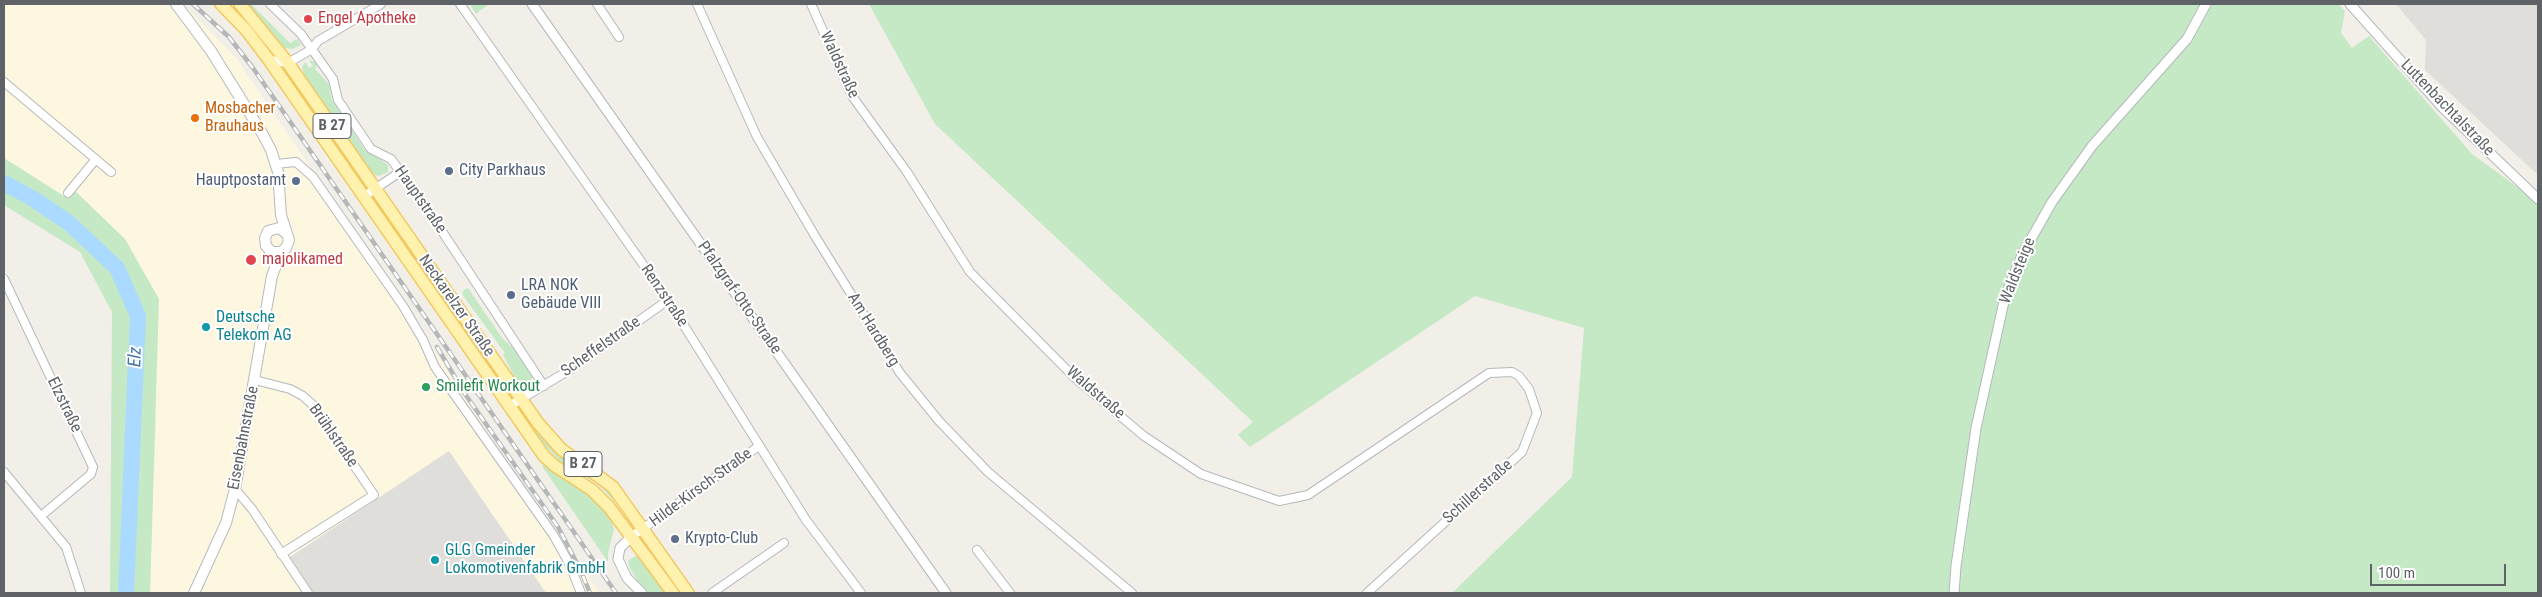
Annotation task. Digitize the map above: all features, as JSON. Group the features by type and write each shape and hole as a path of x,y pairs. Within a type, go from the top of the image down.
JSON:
{"main road":[{"path":"176,4 212,51 267,142 276,164 280,205 288,244 280,252 269,250 264,238 272,229 280,205"},
{"name":"B 27","path":"220,4 247,31 269,60 508,407 544,456 555,466 592,490 632,537 673,593"},
{"name":"Neckarelzer Straße","path":"240,4 288,63 441,286 552,440 613,488 649,525 688,593"},
{"path":"272,229 279,228 286,233"},
{"name":"Eisenbahnstraße","path":"269,250 272,276"},
{"name":"Eisenbahnstraße","path":"194,593 226,523 235,489 272,276 280,252"}],"street":[{"name":"Hauptstraße","path":"270,4 301,34 333,79 338,100 371,149 391,159 488,299 544,386"},
{"path":"269,60 288,63 312,49 318,41 381,4"},
{"name":"Renzstraße","path":"460,4 668,300 806,520 861,593"},
{"name":"Pfalzgraf-Otto-Straße","path":"532,4 946,593"},
{"path":"597,4 618,37"},
{"name":"Am Hardberg","path":"697,4 757,137 830,261 900,373 939,421 988,472 1132,593"},
{"name":"Waldstraße","path":"811,4 852,96 907,172 970,272 1075,378 1144,436 1201,474 1279,501 1308,495 1474,382 1489,373 1512,372"},
{"name":"Waldsteige","path":"1954,593 1956,566 1976,428 2005,297 2022,255 2052,202 2092,146 2187,39 2206,4"},
{"name":"Luttenbachtalstraße","path":"2350,4 2443,108 2538,199"},
{"path":"4,82 111,172"},
{"path":"68,192 96,159"},
{"path":"276,164 296,162 313,177 403,306 423,340 435,367 554,536 570,565 581,593"},
{"path":"363,198 400,172"},
{"name":"Elzstraße","path":"4,278 93,467 91,474 41,516"},
{"name":"Scheffelstraße","path":"508,407 544,386 668,300"},
{"name":"Schillerstraße","path":"1367,593 1522,452 1537,413 1529,389 1519,376 1512,372"},
{"name":"Brühlstraße","path":"255,380 290,389 309,401 374,495 281,554"},
{"name":"Hilde-Kirsch-Straße","path":"632,537 759,446"},
{"path":"4,472 66,547 81,593"},
{"path":"235,489 252,509 308,593"},
{"path":"632,537 620,548 618,559 627,578 642,593"},
{"path":"712,593 784,543"},
{"path":"977,550 1010,593"}],"shaded area":[{"path":"4,4 183,4 236,58 405,306 547,522 600,593 546,593 449,451 290,557 314,593 150,593 156,416 70,186 64,196 4,158"},
{"path":"2396,4 2538,4 2538,175 2425,70 2426,40"},
{"path":"449,451 546,593 314,593 290,557"}],"green space":[{"path":"248,4 251,4 290,43 297,39 301,45 292,49 284,48"},
{"path":"470,4 489,4 476,14"},
{"path":"869,4 2338,4 2345,11 2341,33 2352,48 2369,36 2472,154 2538,202 2538,593 1452,593 1572,477 1584,328 1475,296 1250,447 1238,435 1253,422 935,124"},
{"path":"309,60 318,63 315,69 329,84 332,100 364,149 388,165 388,172 378,176 372,174 306,81 302,67 305,62 309,68 313,66"},
{"path":"284,65 312,107 281,66"},
{"path":"4,158 64,196 70,186 125,239 159,299 150,593 110,593 112,312 80,252 4,205"},
{"path":"378,204 475,340 458,324 380,212"},
{"path":"468,288 502,338 514,349 533,373 531,381 523,384 517,382 503,355 505,353 462,294"},
{"path":"525,414 602,482 620,503 618,505 599,485 562,463 538,438"},
{"path":"546,463 591,496 610,517 614,529 608,553 608,562 542,466"},
{"path":"635,556 643,559 666,593 650,593 637,580 628,561"}],"waterway":[{"name":"Elz","path":"4,183 32,198 69,223 117,268 138,316 126,593"}],"railway":[{"path":"193,4 229,37 253,68 616,593"},
{"path":"437,347 465,394 558,527 590,593"}],"place":[{"name":"Engel Apotheke","path":"308,19"},
{"name":"Mosbacher Brauhaus","path":"195,118"},
{"name":"City Parkhaus","path":"449,171"},
{"name":"Hauptpostamt","path":"296,181"},
{"name":"majolikamed","path":"251,260"},
{"name":"LRA NOK Gebäude VIII","path":"511,295"},
{"name":"Deutsche Telekom AG","path":"206,327"},
{"name":"Smilefit Workout","path":"426,387"},
{"name":"Krypto-Club","path":"675,539"},
{"name":"GLG Gmeinder Lokomotivenfabrik GmbH","path":"435,560"}]}
